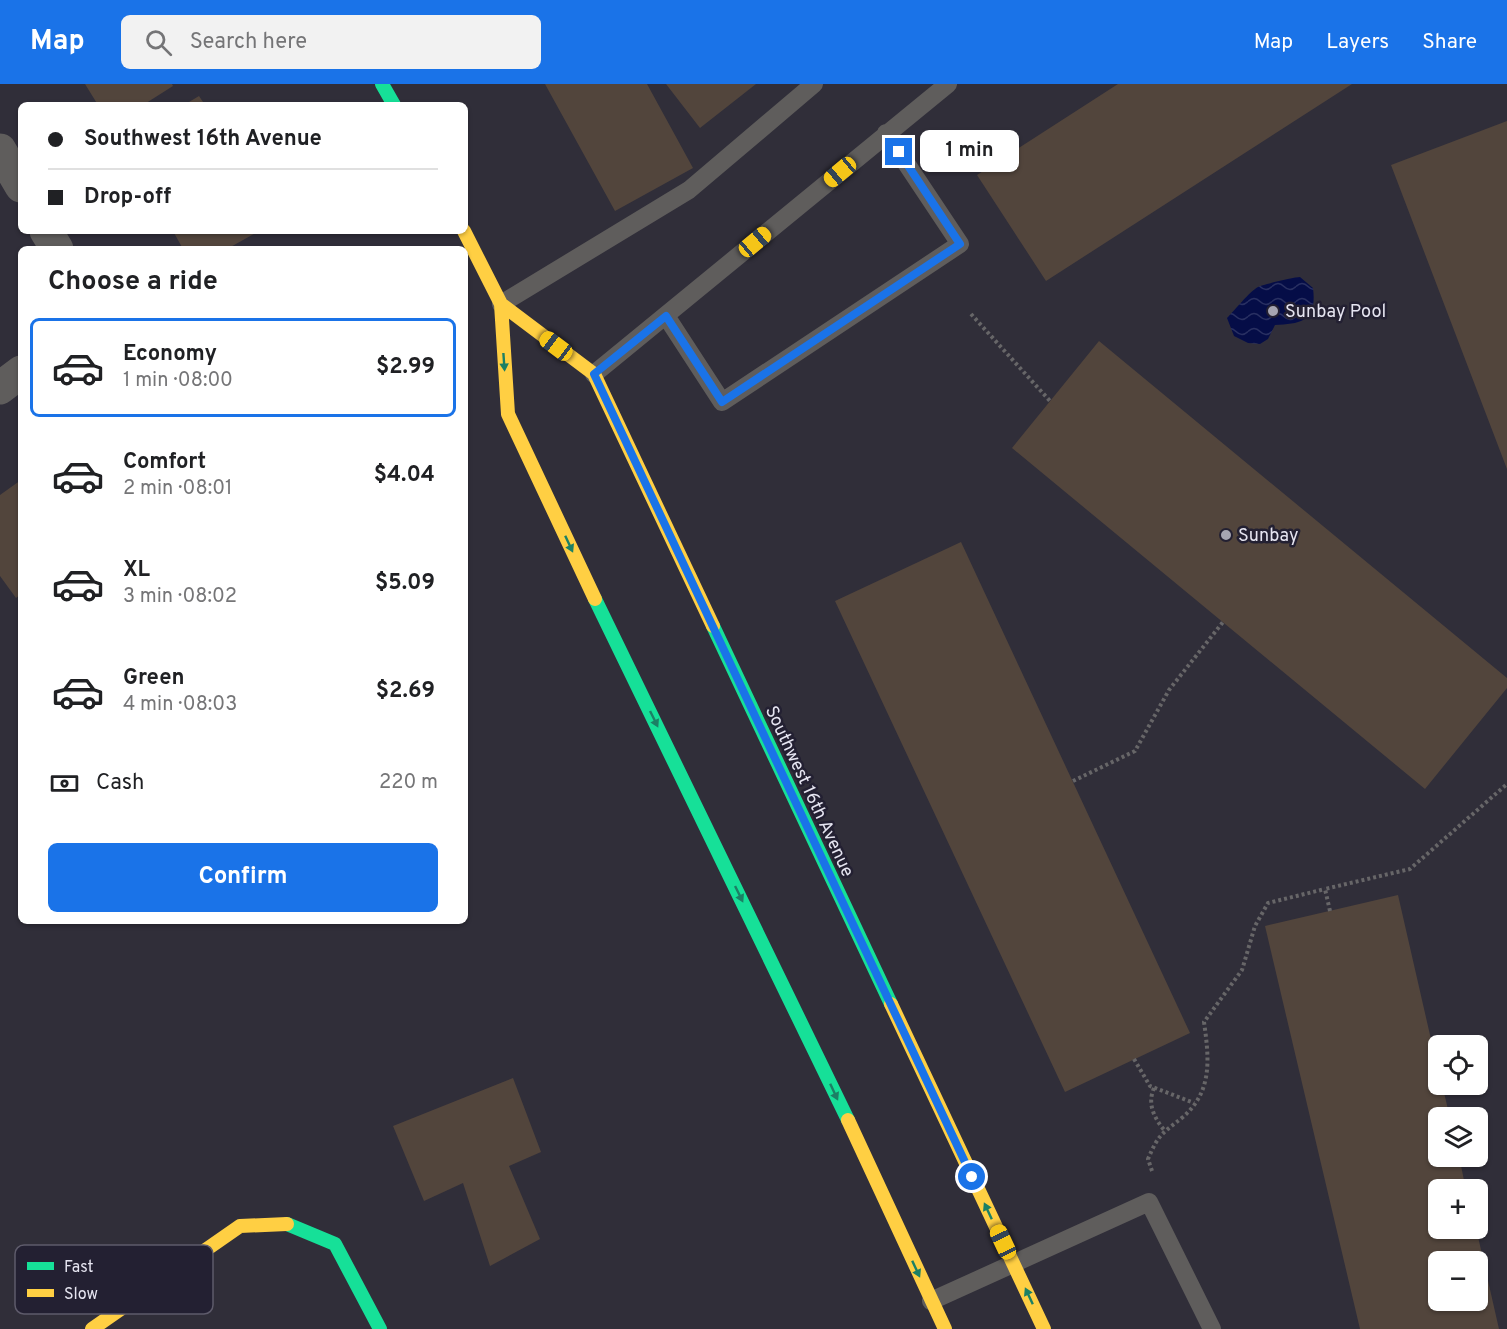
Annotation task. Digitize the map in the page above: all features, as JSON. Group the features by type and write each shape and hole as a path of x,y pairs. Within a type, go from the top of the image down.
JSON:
{"main road":[{"path":"382,84 392,102"},
{"name":"Southwest 16th Avenue","path":"466,234 501,304 508,414 584,576 810,1039 945,1329"},
{"name":"Southwest 16th Avenue","path":"501,304 594,374 1044,1329"},
{"path":"213,1245 240,1226 288,1224 335,1245 380,1329"},
{"path":"92,1329 114,1314"}],"street":[{"path":"0,150 18,181"},
{"path":"0,388 18,374"}],"lane":[{"path":"501,304 689,190 814,84"},
{"path":"594,374 948,84"},
{"path":"666,316 722,402 960,244 886,134"},
{"path":"931,1301 1149,1202 1212,1329"}],"path":[{"path":"971,314 1050,401"},
{"path":"1073,781 1135,751 1169,690 1223,622"},
{"path":"1153,1174 1148,1159 1158,1137 1186,1114 1205,1089 1209,1059 1204,1022 1242,970 1255,926 1268,903 1410,868 1507,784"},
{"path":"1324,889 1330,911"},
{"path":"1134,1059 1150,1086 1194,1103"},
{"path":"1154,1088 1151,1095 1152,1113 1165,1131"}],"water":[{"name":"Sunbay Pool","path":"1300,277 1313,288 1313,307 1306,318 1293,323 1275,325 1268,339 1260,344 1248,343 1234,336 1227,318 1254,289"}],"building":[{"path":"85,84 172,84 173,86 148,102 96,102"},
{"path":"545,84 647,84 693,168 615,211"},
{"path":"666,84 756,84 700,128"},
{"path":"1118,84 1352,84 1046,281 977,175"},
{"path":"199,96 203,102 189,102"},
{"path":"1507,121 1507,469 1391,165"},
{"path":"175,234 254,234 232,246 181,246"},
{"name":"Sunbay","path":"1099,341 1507,678 1507,688 1425,789 1012,448"},
{"path":"18,482 18,596 16,598 0,576 0,495"},
{"path":"961,542 1190,1033 1065,1092 835,601"},
{"path":"1398,895 1430,1035 1428,1035 1428,1095 1445,1095 1447,1107 1428,1107 1428,1167 1461,1167 1464,1179 1428,1179 1428,1239 1479,1239 1481,1251 1428,1251 1428,1311 1488,1311 1488,1281 1499,1329 1360,1329 1265,926"},
{"path":"513,1078 541,1152 509,1166 540,1239 490,1266 463,1183 424,1201 393,1126"}],"traffic: fast":[{"path":"382,84 392,102"},
{"path":"595,599 848,1120"},
{"path":"713,626 891,1004"},
{"path":"287,1224 335,1244 380,1329"}],"traffic: slow":[{"path":"466,234 501,304 508,414 595,599"},
{"path":"501,304 594,374 713,626"},
{"path":"891,1004 1044,1329"},
{"path":"848,1120 945,1329"},
{"path":"213,1245 240,1226 287,1224"},
{"path":"92,1329 114,1314"}],"place":[{"name":"Sunbay Pool","path":"1273,311"},
{"name":"Sunbay","path":"1226,535"}],"route":[{"path":"899,152 960,244 722,402 666,316 594,374 972,1177"}]}
